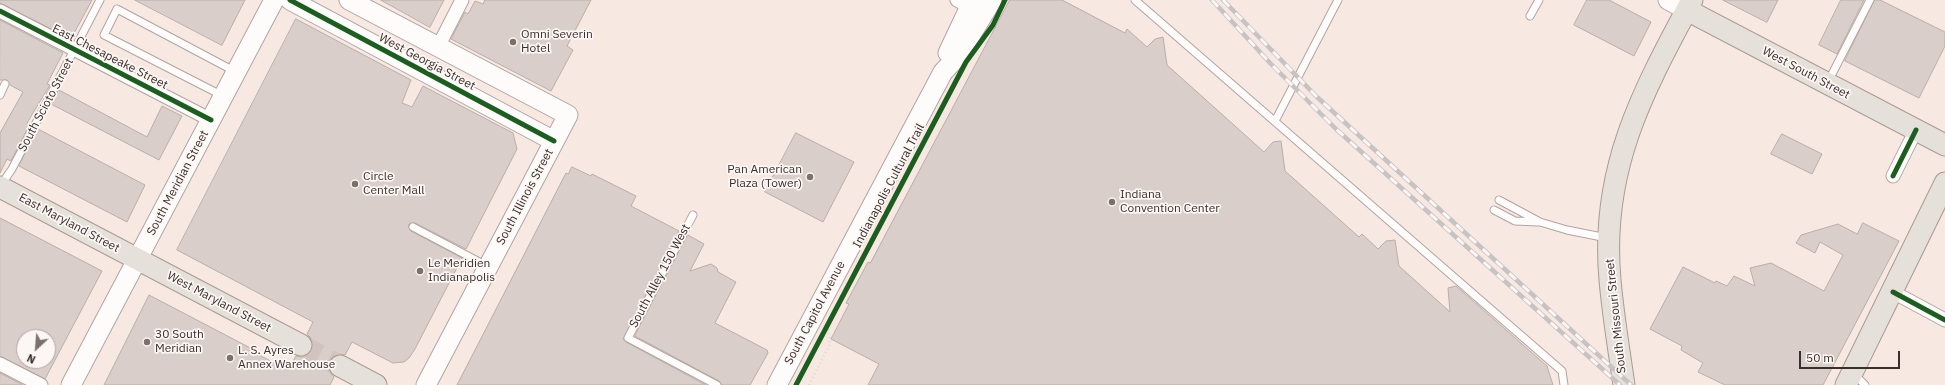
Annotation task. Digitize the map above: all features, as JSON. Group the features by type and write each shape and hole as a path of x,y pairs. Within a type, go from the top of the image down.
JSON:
{"main road":[{"name":"South Meridian Street","path":"71,385 274,0"},
{"name":"West Georgia Street","path":"290,0 554,141"},
{"name":"West Georgia Street","path":"349,0 568,115"},
{"name":"South Capitol Avenue","path":"777,385 944,72 958,56 992,0"},
{"name":"West South Street","path":"1668,0 1690,5 1827,84 1945,145"},
{"name":"South Capitol Avenue","path":"944,72 948,52 967,2"},
{"name":"South Missouri Street","path":"1624,385 1610,279 1609,238 1613,196 1625,140 1647,85 1690,5"},
{"name":"South Illinois Street","path":"426,385 568,115"},
{"path":"1854,381 1893,292 1945,183"},
{"name":"East Maryland Street","path":"0,187 138,259"},
{"name":"West Maryland Street","path":"138,259 301,345"},
{"path":"340,366 376,385"}],"street":[{"path":"438,46 462,0"},
{"name":"East Chesapeake Street","path":"0,11 211,120"},
{"path":"1893,176 1916,130"},
{"path":"1893,292 1945,320"},
{"path":"0,364 41,385"}],"lane":[{"name":"South Scioto Street","path":"0,187 12,168 100,0"},
{"path":"1135,0 1562,371 1564,385"},
{"path":"1275,121 1338,0"},
{"path":"1530,16 1539,0"},
{"path":"1827,84 1870,0"},
{"path":"223,96 104,35 117,9 236,72"},
{"path":"0,95 6,84"},
{"path":"1499,200 1540,222 1567,230 1609,238"},
{"path":"1494,210 1515,221 1540,222"},
{"name":"South Alley 150 West","path":"693,215 628,338 717,385"},
{"path":"412,227 488,267"}],"path":[{"path":"823,334 832,317"},
{"path":"809,385 830,344 828,323"}],"building":[{"path":"0,0 92,0 71,39 0,3"},
{"path":"135,0 245,0 222,45"},
{"path":"381,0 444,0 430,27"},
{"name":"Omni Severin Hotel","path":"485,0 591,0 567,46 573,50 551,91 451,39 465,12 468,14 475,1 483,4"},
{"name":"Indiana Convention Center","path":"1010,0 1062,0 1125,33 1127,29 1147,47 1155,39 1163,37 1167,65 1264,152 1273,142 1281,141 1285,171 1359,237 1362,234 1378,249 1386,241 1395,240 1399,266 1450,312 1448,288 1456,286 1547,366 1553,385 868,385 879,364 831,339 849,304 846,303 868,262 870,263"},
{"path":"1587,0 1609,0 1651,22 1634,56 1574,25"},
{"path":"1723,0 1778,0 1767,22"},
{"path":"1841,0 1864,0 1837,54 1819,45"},
{"path":"1875,0 1880,0 1945,32 1945,46 1919,98 1845,61"},
{"name":"Circle Center Mall","path":"296,19 411,80 402,103 412,107 423,86 513,133 517,149 466,249 415,223 408,225 411,231 462,258 415,349 409,358 404,362 393,363 352,342 345,355 340,354 334,356 329,361 328,366 334,377 330,385 104,385 149,295 260,353 259,355 288,370 296,356 302,357 311,351 313,344 311,338 307,334 313,322 177,250"},
{"path":"0,20 63,53 47,84 50,85 27,123 30,124 11,161 7,159 0,173 0,133 23,92 10,85 7,80 0,80"},
{"path":"59,90 147,137 162,106 182,116 159,160 51,104"},
{"path":"38,129 145,185 127,222 19,166"},
{"name":"Pan American Plaza (Tower)","path":"796,133 854,162 823,222 765,192"},
{"path":"1782,134 1822,154 1812,174 1771,154"},
{"path":"572,167 591,176 592,174 636,196 631,206 679,231 623,339 706,385 457,385 566,173 568,174"},
{"path":"0,218 102,271 56,358 56,329 16,329 16,364 0,356"},
{"path":"1863,223 1899,241 1823,385 1725,385 1698,372 1703,363 1681,350 1682,346 1650,329 1683,267 1715,283 1716,281 1727,286 1734,276 1755,286 1750,268 1771,263 1824,291 1843,255 1820,242 1815,253 1796,243 1801,235 1838,224 1857,234"},
{"path":"688,235 704,244 690,271 711,264 717,268 718,272 736,282 715,323 767,350 768,353 750,385 722,385 719,381 635,336"},
{"path":"25,369 50,369 45,379"},
{"path":"0,373 23,385 0,385"}],"tunnel":[{"path":"301,345 340,366"}],"railway":[{"path":"1212,0 1271,64 1336,129 1620,385"},
{"path":"1223,0 1317,97 1631,385"}],"cycle path":[{"path":"290,0 554,141"},
{"name":"Indianapolis Cultural Trail","path":"796,385 966,62 993,25 1005,0"},
{"path":"0,11 211,120"},
{"path":"1893,176 1916,130"},
{"path":"1893,292 1945,320"}],"place":[{"name":"Omni Severin Hotel","path":"513,42"},
{"name":"Pan American Plaza (Tower)","path":"810,177"},
{"name":"Circle Center Mall","path":"355,184"},
{"name":"Indiana Convention Center","path":"1112,202"},
{"name":"Le Meridien Indianapolis","path":"420,271"},
{"name":"30 South Meridian","path":"147,342"},
{"name":"L. S. Ayres Annex Warehouse","path":"230,358"}]}
